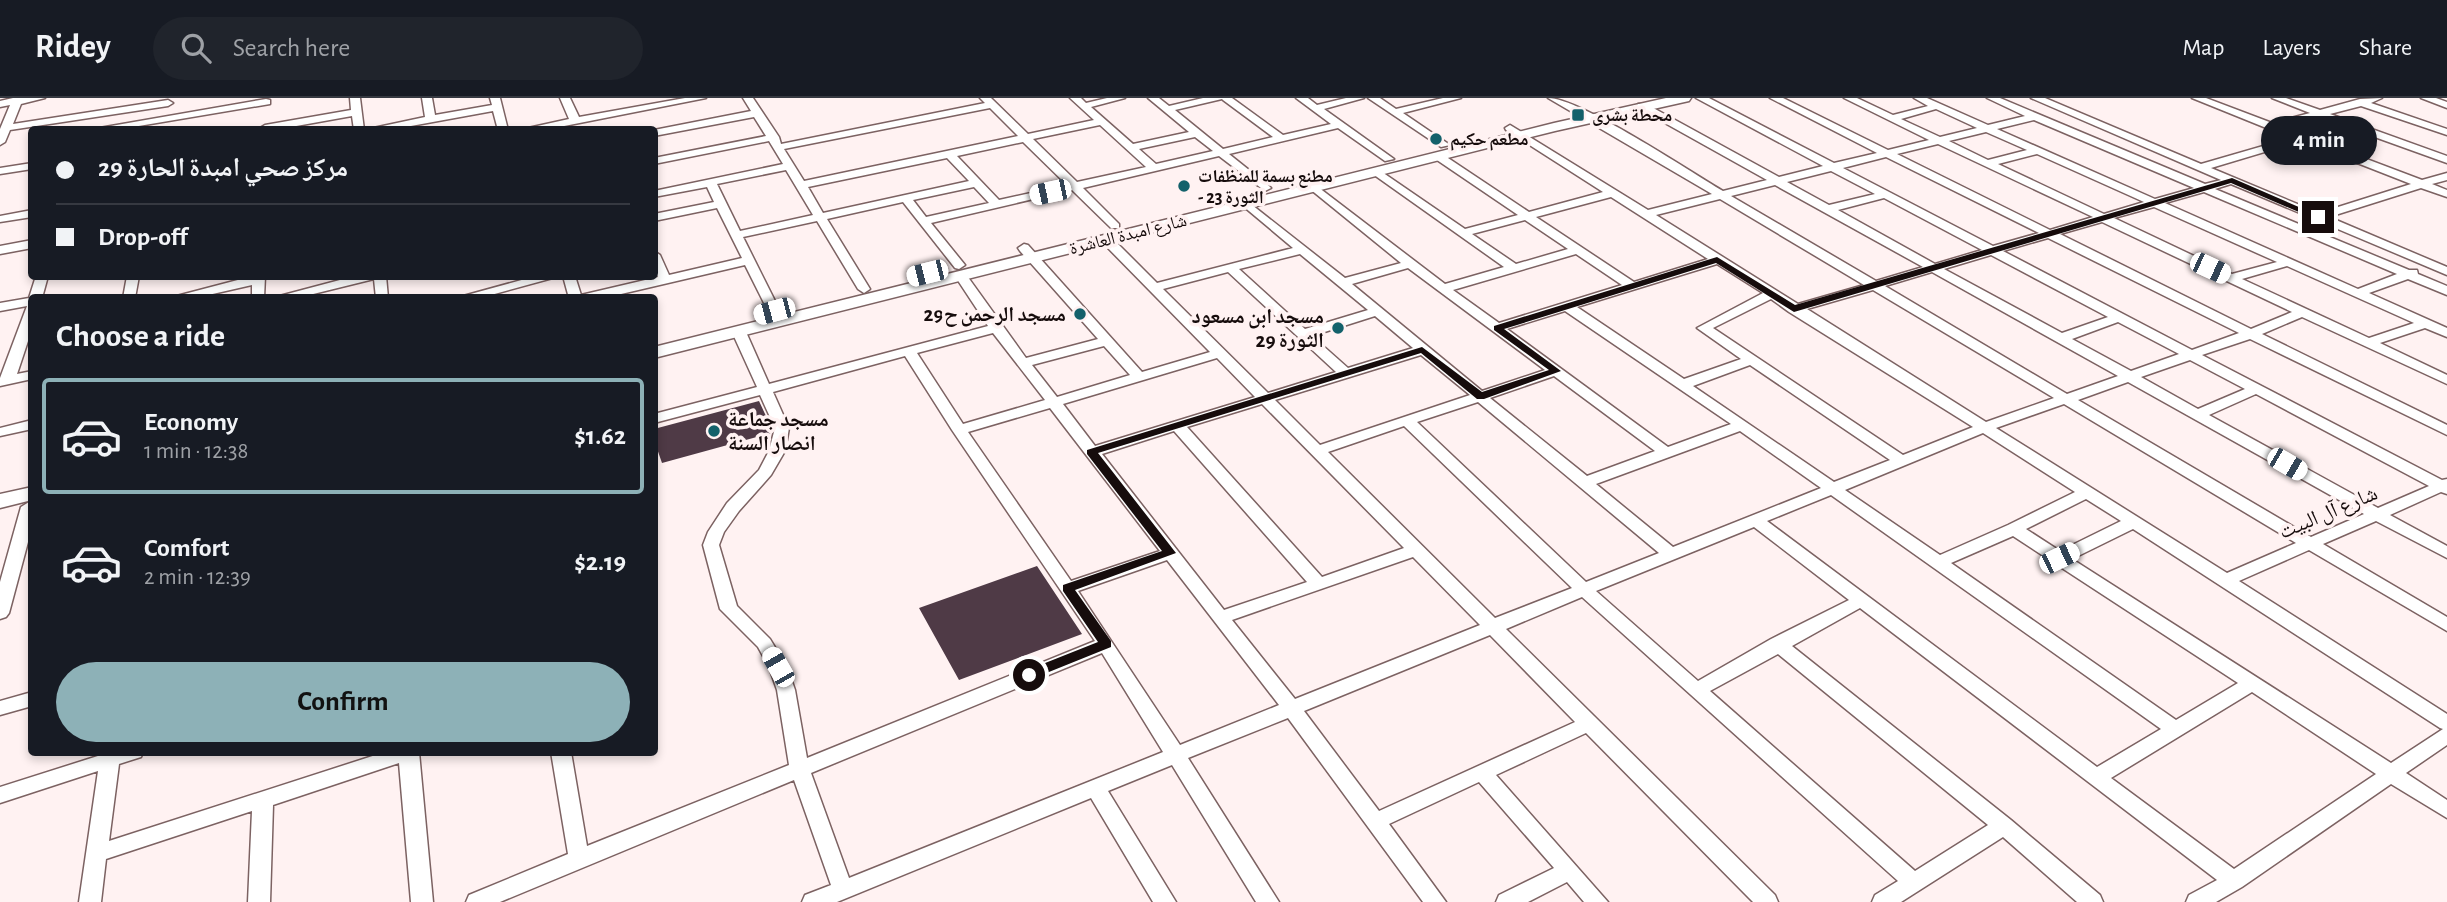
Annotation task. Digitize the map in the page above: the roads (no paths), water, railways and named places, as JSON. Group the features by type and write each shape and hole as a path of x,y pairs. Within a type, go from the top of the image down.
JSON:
{"main road":[{"name":"شارع امبدة العاشرة","path":"658,352 1028,253 1247,204 1288,188 1388,159 1441,150 1647,100 1684,98"},
{"name":"شارع امبدة العاشرة","path":"1111,233 1265,188 1314,187 1375,172 1441,150"},
{"name":"شارع امبدة العاشرة","path":"658,341 864,289 960,271"},
{"path":"0,501 28,502"},
{"path":"0,514 28,503"}],"street":[{"path":"0,104 40,98"},
{"path":"355,98 359,126"},
{"path":"430,119 427,99 440,98"},
{"path":"565,98 575,121"},
{"path":"632,98 638,109"},
{"path":"547,126 701,98"},
{"path":"748,98 864,289"},
{"path":"1079,102 1120,98"},
{"path":"1153,98 1265,188"},
{"path":"1167,109 1217,98"},
{"path":"1226,98 1281,138"},
{"path":"1301,98 1388,159"},
{"path":"1315,108 1359,98"},
{"path":"1373,98 1524,216 1632,286"},
{"path":"1394,112 1453,98"},
{"path":"1547,98 1720,194 2447,625"},
{"path":"1553,98 1581,117"},
{"path":"1701,98 2445,486"},
{"path":"1775,98 2447,431"},
{"path":"1849,98 2447,380"},
{"path":"1919,98 2447,332"},
{"path":"1992,98 2447,291"},
{"path":"2197,98 2447,194"},
{"path":"2277,98 2447,160"},
{"path":"2350,98 2447,132"},
{"path":"2271,127 2377,98"},
{"path":"2426,98 2447,105"},
{"path":"0,142 17,100"},
{"path":"139,126 162,124 267,100 265,126"},
{"path":"1647,100 1776,181 2447,553"},
{"path":"2040,100 2062,104 2201,167 2441,268"},
{"path":"6,128 91,116 168,101 162,124"},
{"path":"391,126 496,102 502,126"},
{"path":"658,160 777,142 989,102 1076,186 1154,287 1767,902"},
{"path":"1079,102 1154,168"},
{"path":"1645,214 2035,117 2062,104"},
{"path":"1892,118 1938,106"},
{"path":"281,126 357,112"},
{"path":"658,132 758,113"},
{"path":"87,126 91,116"},
{"path":"594,117 598,126"},
{"path":"803,185 1101,121"},
{"path":"924,220 1339,125"},
{"path":"1517,132 2226,580 2447,723"},
{"path":"1131,148 1197,134"},
{"path":"2201,167 2301,138"},
{"path":"1988,163 2037,151"},
{"path":"950,154 996,204"},
{"path":"658,193 791,166"},
{"path":"0,171 28,167"},
{"path":"1375,172 1514,268"},
{"path":"2318,217 2447,176"},
{"path":"1794,309 2232,180"},
{"path":"710,183 774,311"},
{"path":"736,235 977,183"},
{"path":"1314,187 1410,264 1667,453"},
{"path":"1462,233 1612,193"},
{"path":"1828,209 1884,195"},
{"path":"905,198 960,271 996,328 1291,708 1434,902"},
{"path":"658,217 721,204"},
{"path":"1247,204 1299,250 1671,554"},
{"path":"0,219 28,214"},
{"path":"0,250 28,245"},
{"path":"1154,287 1299,250"},
{"path":"1445,288 1577,250"},
{"path":"1028,253 1139,377"},
{"path":"658,280 749,260"},
{"path":"1497,328 1717,260"},
{"path":"2231,278 2289,262"},
{"path":"658,264 664,278"},
{"path":"1341,284 1410,264"},
{"path":"1230,267 1346,374"},
{"path":"2358,293 2409,275 2441,268"},
{"path":"192,294 251,280"},
{"path":"295,294 356,280"},
{"path":"486,294 539,280"},
{"path":"601,294 656,280"},
{"path":"1771,294 1703,326 1705,330 1902,461"},
{"path":"0,307 28,300"},
{"path":"1566,306 1833,488 2174,728"},
{"path":"1301,335 1377,312"},
{"path":"813,902 1983,428 2250,334 2302,312"},
{"path":"2062,338 2119,317"},
{"path":"2368,343 2427,323"},
{"path":"4,381 28,328"},
{"path":"658,418 996,328"},
{"path":"739,332 782,428 779,444 766,472 733,508 716,532 711,545 729,609 764,643 778,667 786,690 799,767 843,890"},
{"path":"1023,363 1108,341"},
{"path":"1091,452 1422,350"},
{"path":"909,351 959,430 1106,644 1268,902"},
{"path":"959,430 1220,353"},
{"path":"1682,385 1751,360"},
{"path":"1319,450 1556,371"},
{"path":"4,381 28,376"},
{"path":"2198,414 2256,389"},
{"path":"1408,422 1584,590 1912,881"},
{"path":"0,432 28,425"},
{"path":"1177,425 1319,584"},
{"path":"1586,482 1742,425"},
{"name":"شارع آل البيت","path":"2226,580 2445,486"},
{"path":"1937,563 2014,529 2087,492"},
{"path":"0,612 28,513"},
{"path":"1755,520 2234,881"},
{"path":"2059,558 2133,522"},
{"path":"2014,529 2447,810"},
{"path":"1219,618 1417,550"},
{"path":"1068,588 1170,553"},
{"path":"1695,691 1862,600"},
{"path":"477,902 799,767 1106,644"},
{"path":"1777,644 2004,827 2092,902"},
{"path":"2096,777 2251,684"},
{"path":"0,708 28,700"},
{"path":"1374,822 1588,724"},
{"path":"2197,902 2234,881 2447,735"},
{"path":"0,795 110,756 90,902"},
{"path":"96,853 400,756"},
{"path":"409,756 422,902"},
{"path":"562,756 579,859"},
{"path":"1483,773 1597,902"},
{"path":"1095,787 1165,902"},
{"path":"260,902 263,800"},
{"path":"1883,902 1912,881 2004,827"},
{"path":"1507,902 1569,871"}],"place":[{"name":"محطة بشرى","path":"1578,115"},
{"name":"مطعم حكيم","path":"1436,139"},
{"name":"مطنع بسمة للمنظفات - الثورة 23","path":"1184,186"},
{"name":"مسجد الرحمن ح29","path":"1080,314"},
{"name":"مسجد ابن مسعود الثورة 29","path":"1338,328"},
{"name":"مسجد جماعة انصار السنة","path":"714,431"}]}
